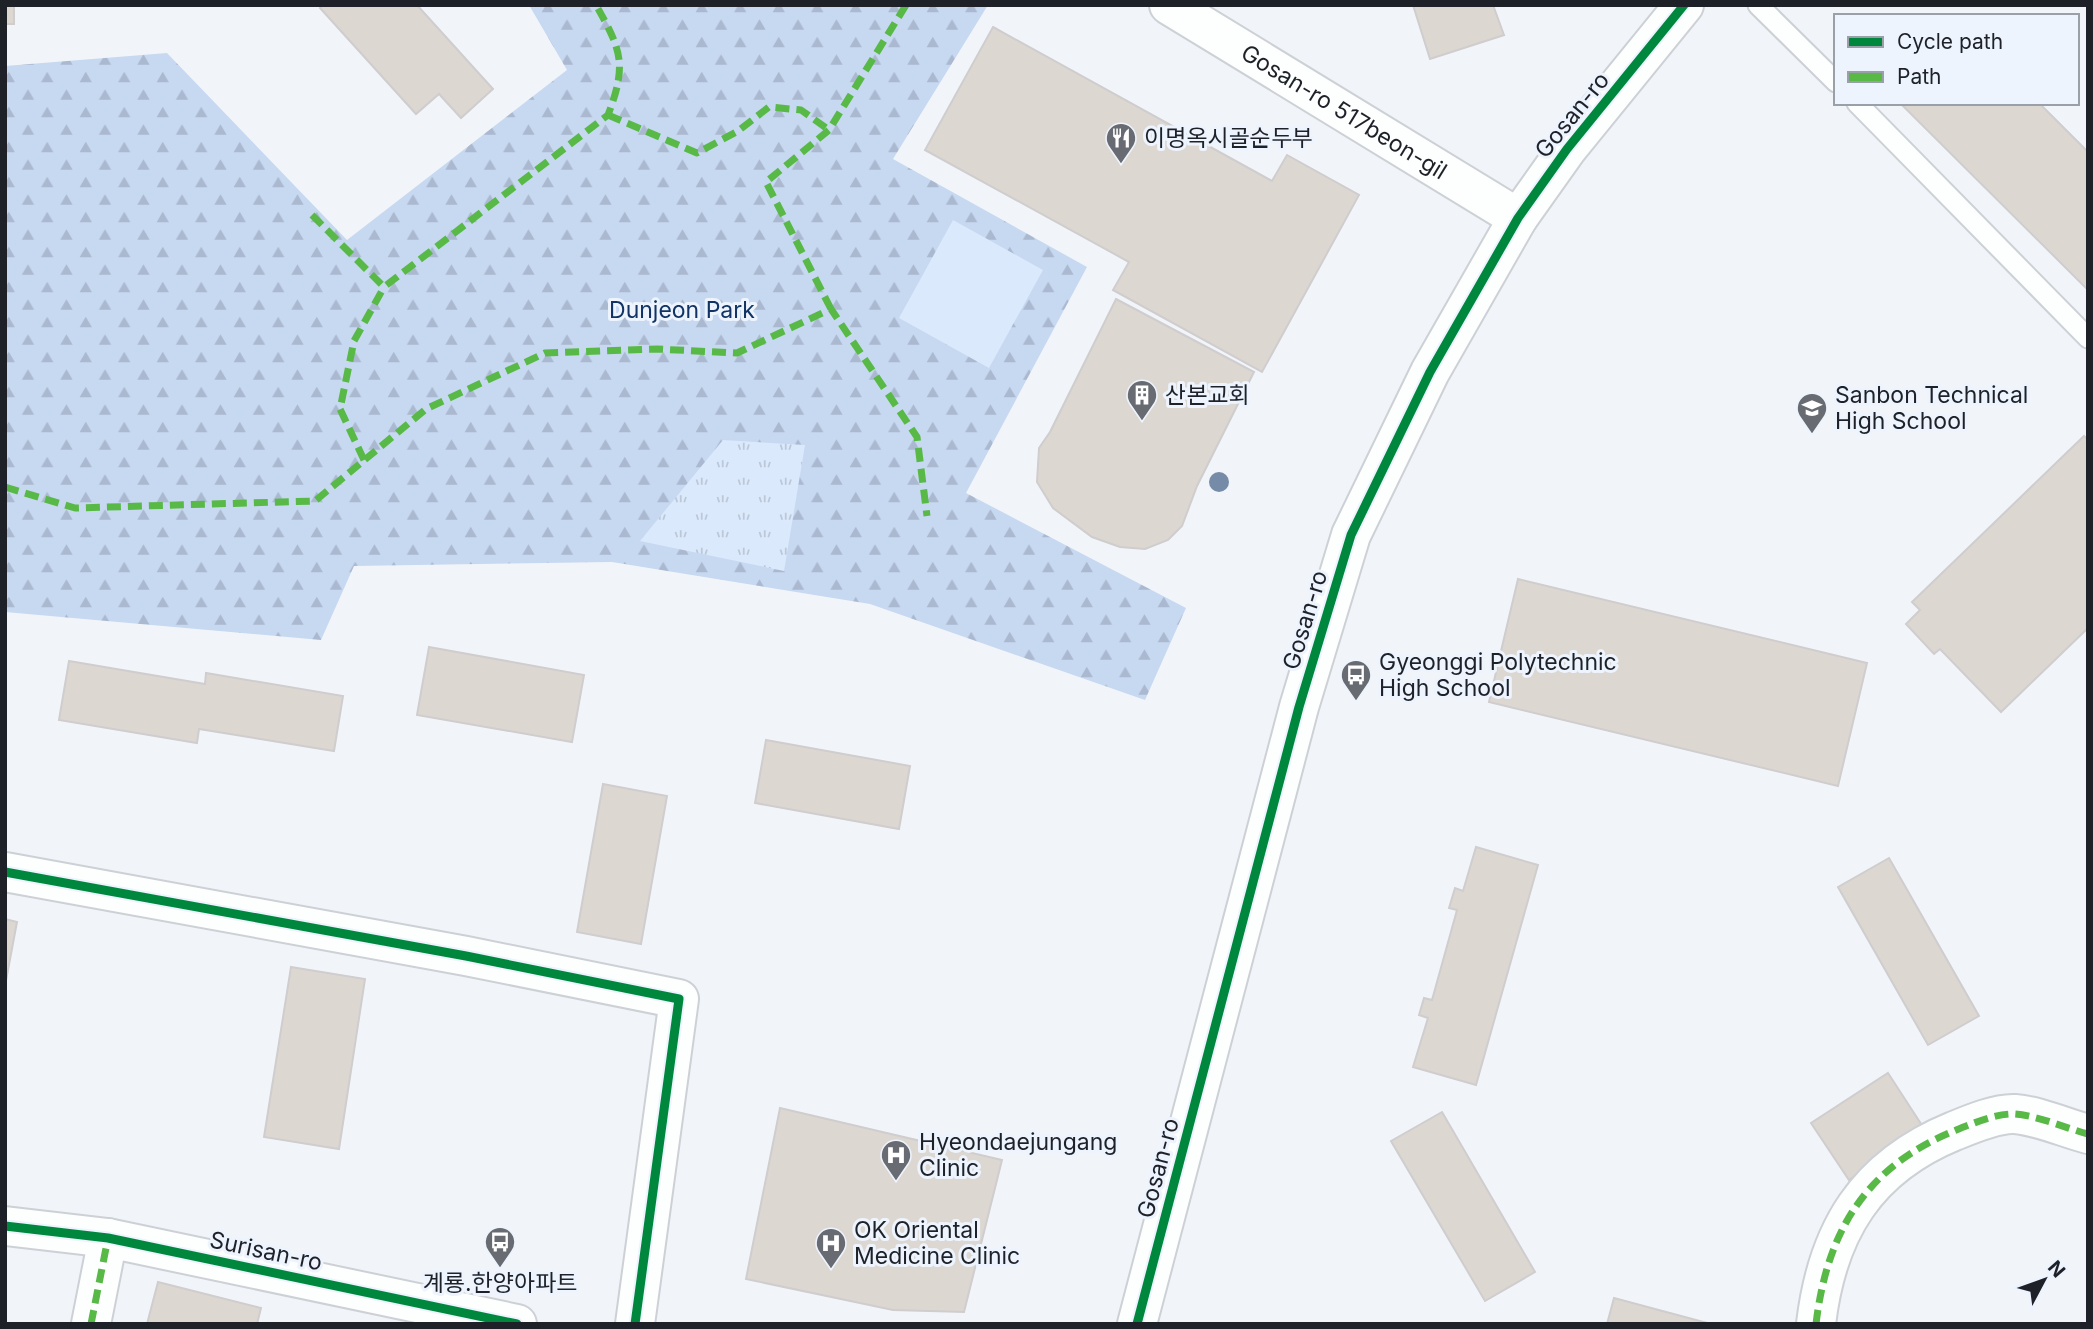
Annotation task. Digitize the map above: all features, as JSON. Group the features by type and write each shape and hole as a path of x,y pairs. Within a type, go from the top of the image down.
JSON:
{"street":[{"name":"Gosan-ro 517beon-gil","path":"1169,5 1518,218"},
{"name":"Gosan-ro","path":"1137,1324 1298,707 1351,535 1430,372 1518,218 1567,149 1684,5"},
{"path":"5,872 466,956 679,999 635,1324"},
{"path":"1816,1324 1835,1246 1857,1201 1922,1144 1969,1124 2014,1114 2088,1134"},
{"name":"Surisan-ro","path":"5,1226 108,1238 517,1324"},
{"path":"91,1324 108,1238"}],"lane":[{"path":"1758,5 1834,80"},
{"path":"1859,105 2088,338"}],"green space":[{"name":"Dunjeon Park","path":"529,5 988,5 893,159 1087,267 966,493 1186,608 1145,700 870,604 612,562 354,566 321,640 5,612 5,66 167,53 347,240 567,70"},
{"path":"953,220 1043,270 989,368 899,318"},
{"path":"723,440 805,445 784,571 640,541"}],"building":[{"path":"5,5 14,5 14,24 5,24"},
{"path":"323,5 417,5 493,89 461,118 439,94 416,114 320,8"},
{"path":"1413,5 1493,5 1504,35 1430,59"},
{"path":"993,27 1272,181 1287,155 1359,195 1262,372 1113,290 1129,262 925,150"},
{"path":"1902,105 2041,105 2088,152 2088,290"},
{"name":"산본교회","path":"1116,299 1254,372 1197,486 1182,526 1168,540 1145,549 1120,547 1092,537 1053,508 1037,482 1039,448 1050,432"},
{"path":"2084,436 2088,440 2088,628 2001,712 1940,649 1934,654 1906,624 1920,610 1912,602"},
{"path":"1518,579 1867,663 1838,786 1489,702"},
{"path":"429,647 584,675 572,742 417,715"},
{"path":"69,661 205,684 206,673 343,696 334,751 199,729 197,743 59,720"},
{"path":"766,740 910,766 899,829 755,803"},
{"path":"603,784 667,796 641,944 577,932"},
{"path":"1476,847 1538,865 1476,1085 1413,1067 1428,1018 1419,1015 1424,998 1432,1000 1457,910 1449,908 1455,888 1463,891"},
{"path":"1889,858 1979,1016 1928,1045 1838,887"},
{"path":"5,919 17,922 5,986"},
{"path":"291,967 365,979 339,1149 264,1137"},
{"path":"1888,1073 1925,1130 1849,1180 1811,1123"},
{"path":"780,1108 1002,1160 964,1312 893,1310 746,1279"},
{"path":"1442,1112 1535,1272 1485,1301 1391,1141"},
{"path":"158,1282 261,1308 257,1324 147,1324"},
{"path":"1614,1298 1711,1324 1607,1324"}],"marked path":[{"path":"312,215 384,287 608,115 618,83 619,58 612,35 596,5"},
{"path":"831,309 766,182 829,130 906,5"},
{"path":"608,115 697,153 738,131 769,107 801,110 829,130"},
{"path":"364,460 340,409 354,341 384,287"},
{"path":"5,487 75,508 315,501 426,409 545,353 657,349 737,353 831,309 917,437 927,516"},
{"path":"1816,1324 1821,1290 1841,1232 1856,1206 1875,1183 1897,1163 1954,1131 2000,1115 2033,1117 2088,1134"},
{"path":"91,1324 108,1238"}],"cycle path":[{"path":"1137,1324 1299,707 1351,535 1430,372 1518,218 1567,149 1684,5"},
{"path":"5,872 466,956 679,999 635,1324"},
{"path":"5,1226 108,1238 517,1324"}],"place":[{"name":"이명옥시골순두부","path":"1121,165"},
{"name":"산본교회","path":"1142,422"},
{"name":"Sanbon Technical High School","path":"1812,435"},
{"name":"Gyeonggi Polytechnic High School","path":"1356,702"},
{"name":"Hyeondaejungang Clinic","path":"896,1182"},
{"name":"계룡.한양아파트","path":"500,1269"},
{"name":"OK Oriental Medicine Clinic","path":"831,1270"}]}
